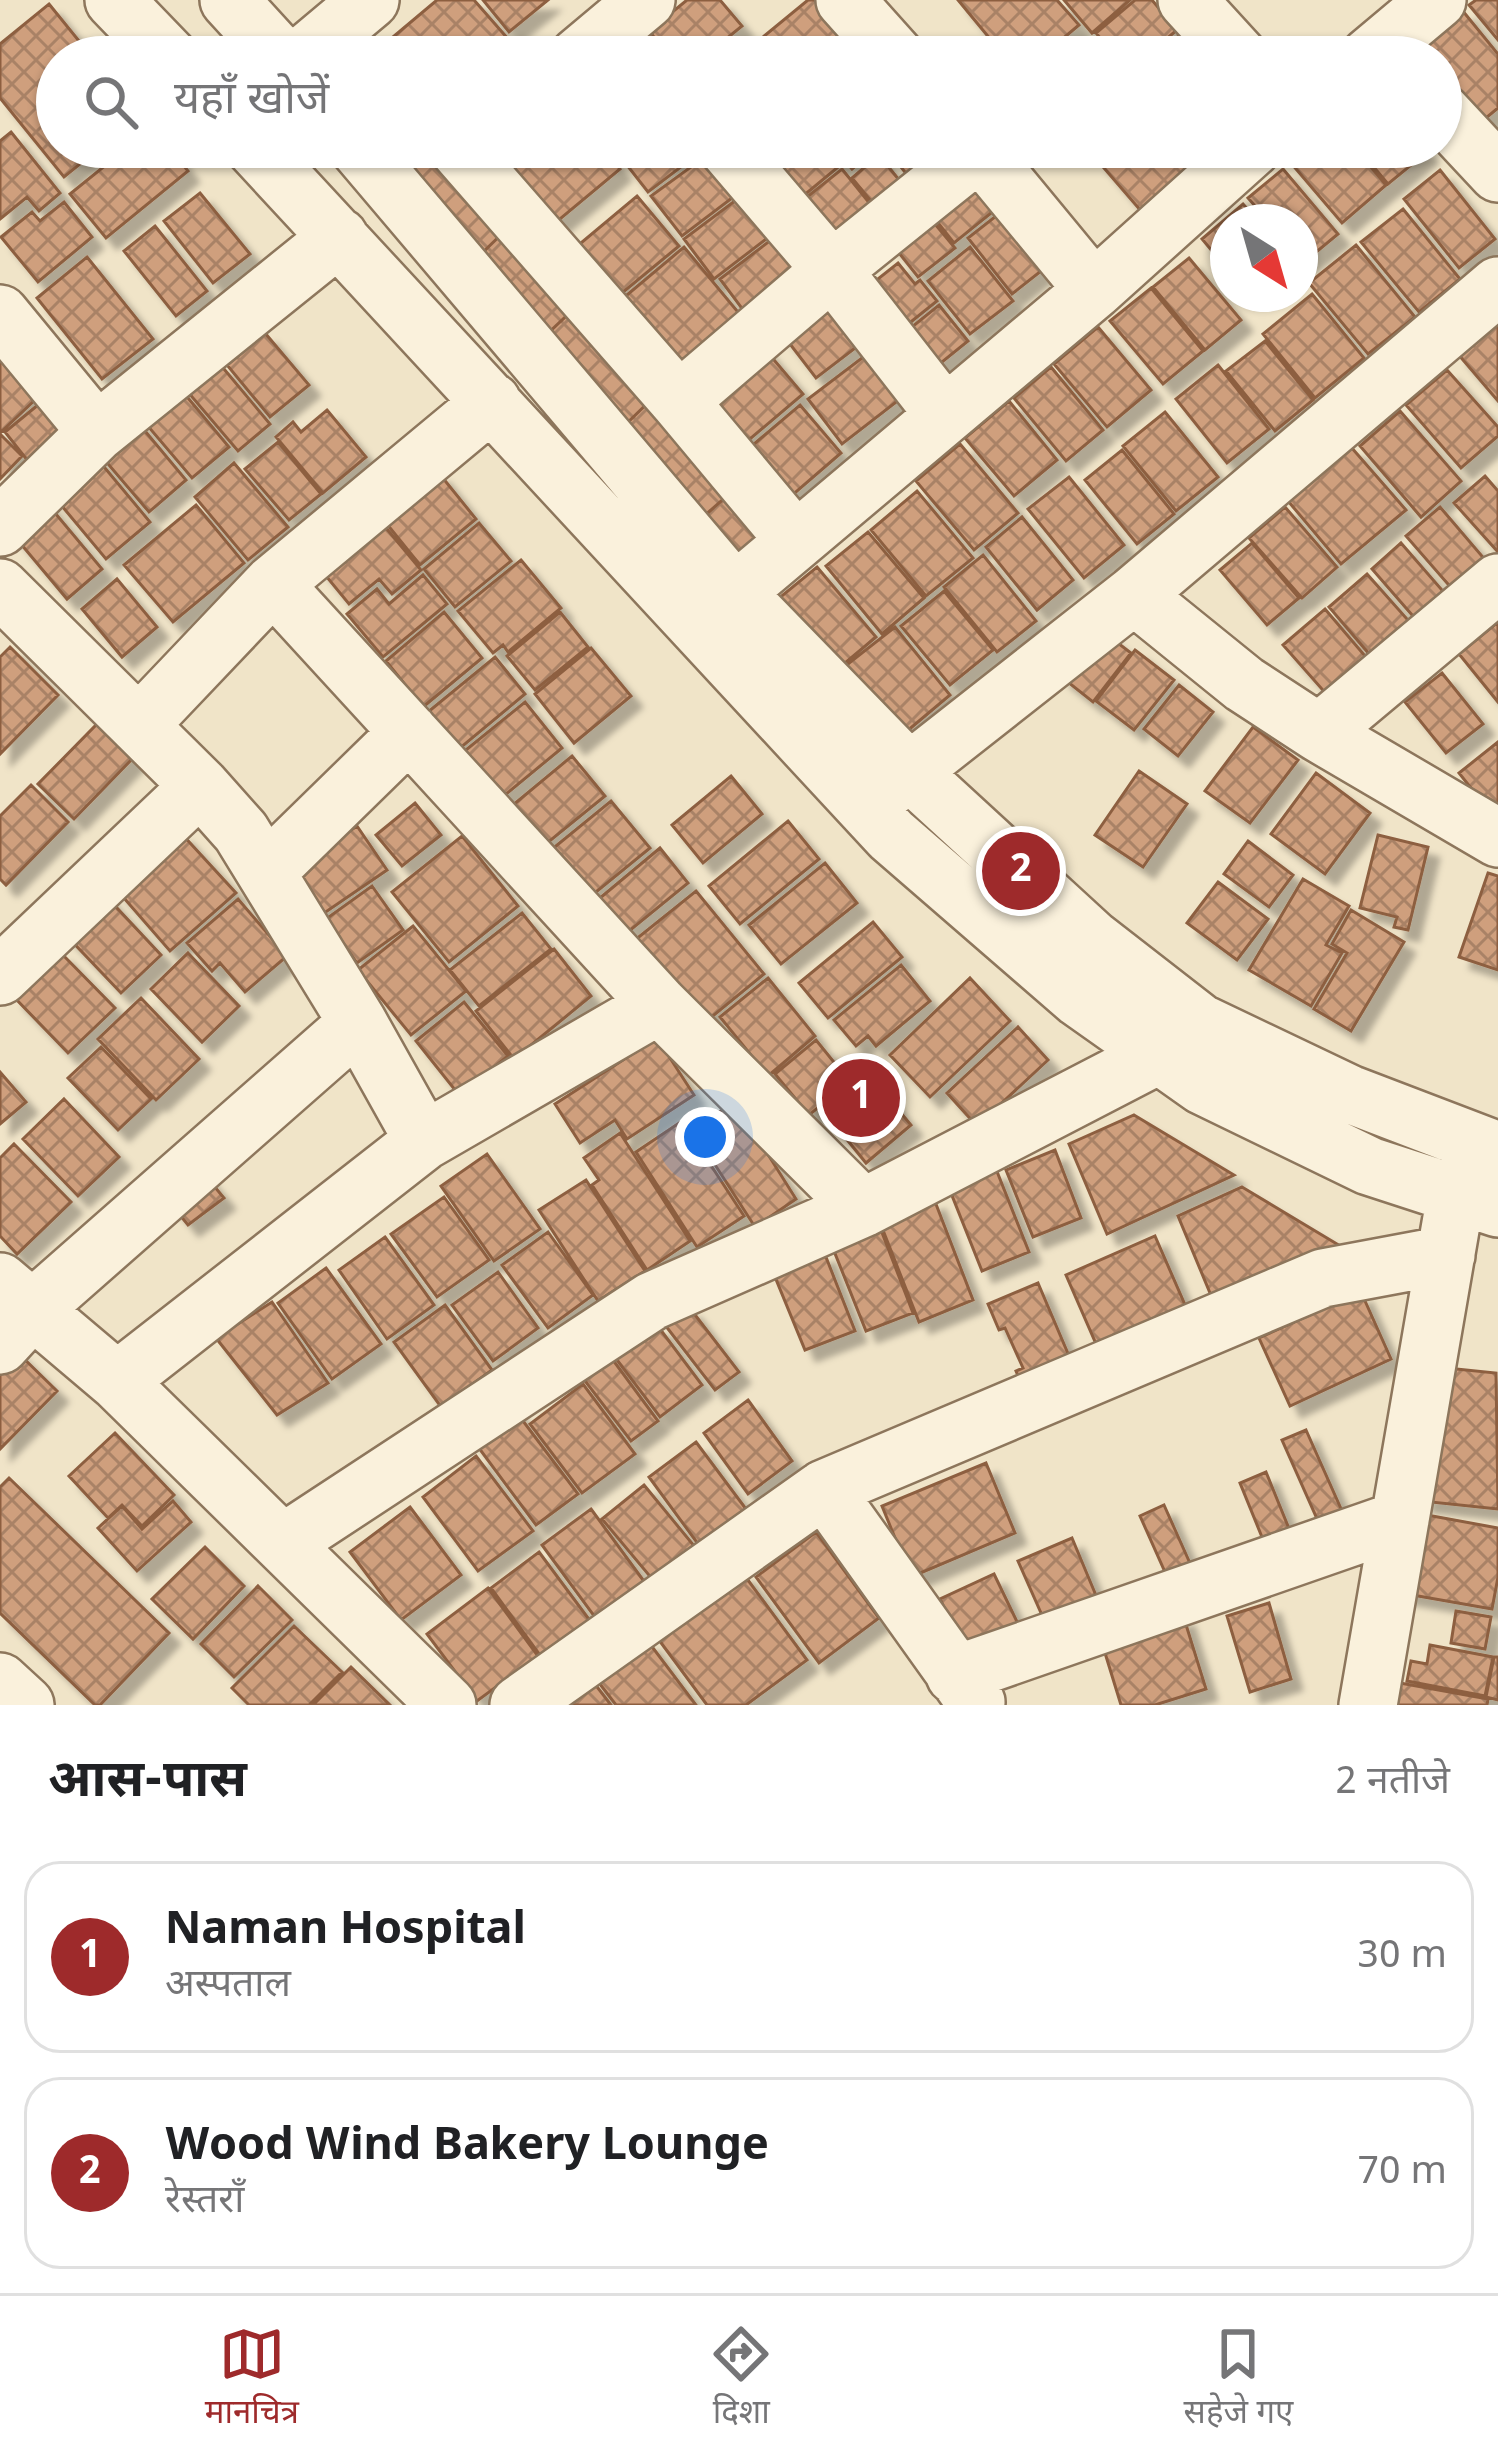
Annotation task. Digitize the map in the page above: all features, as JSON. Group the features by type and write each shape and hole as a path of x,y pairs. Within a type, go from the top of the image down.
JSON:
{"street":[{"path":"114,0 149,36"},
{"path":"229,0 262,36"},
{"path":"844,0 877,36"},
{"path":"1187,0 1220,36"},
{"path":"1399,36 1437,0"},
{"path":"1462,134 1498,172"},
{"path":"274,168 492,402 716,608 909,771 1092,939 1200,1024 1348,1094 1498,1151"},
{"path":"374,168 891,835 1078,998 1202,1085 1369,1166 1477,1201 1446,1255 1368,1705"},
{"path":"476,168 795,540"},
{"path":"745,168 945,415"},
{"path":"679,401 955,168"},
{"path":"994,168 1094,290"},
{"path":"716,608 1094,290 1230,168"},
{"path":"0,527 97,431 339,237"},
{"path":"865,807 1134,595 1498,286"},
{"path":"0,314 97,431"},
{"path":"139,724 273,584 492,402"},
{"path":"1319,733 1498,583"},
{"path":"273,584 659,1005 863,1208"},
{"path":"0,588 241,832 424,1141"},
{"path":"1134,595 1244,684 1498,838"},
{"path":"266,872 409,732"},
{"path":"0,976 200,786"},
{"path":"117,1381 424,1141 659,1005"},
{"path":"358,1023 11,1312 117,1381 447,1705"},
{"path":"285,1542 652,1301 863,1208 1160,1054"},
{"path":"519,1705 824,1489 1323,1277 1446,1255"},
{"path":"824,1489 972,1697 1400,1520"},
{"path":"0,1682 25,1705"}],"building":[{"path":"437,0 474,0 506,36 394,36"},
{"path":"483,0 548,0 509,32"},
{"path":"687,0 720,0 742,26 730,36 653,36 649,31"},
{"path":"808,0 833,0 855,26 843,36 764,36"},
{"path":"958,0 1057,0 1079,25 1066,36 988,36"},
{"path":"1064,0 1130,0 1092,33"},
{"path":"1135,0 1152,0 1177,30 1170,36 1096,33"},
{"path":"1476,0 1498,0 1498,40 1469,5"},
{"path":"49,4 75,36 36,36 36,142 0,98 0,44"},
{"path":"1462,10 1498,54 1498,108 1480,123 1462,101 1462,36 1430,36"},
{"path":"11,132 60,193 39,211 27,197 0,219 0,141"},
{"path":"102,168 188,171 106,238 70,194"},
{"path":"457,168 509,227 477,258 402,171"},
{"path":"498,168 619,168 620,169 548,229"},
{"path":"629,168 680,168 648,192"},
{"path":"689,168 722,168 740,192 682,236 651,196"},
{"path":"761,168 837,168 791,206"},
{"path":"864,168 889,168 916,201 889,223 852,178"},
{"path":"902,168 936,168 920,191"},
{"path":"967,168 979,168 1006,201 954,243 923,204"},
{"path":"1104,168 1200,168 1203,171 1147,218"},
{"path":"1295,168 1372,168 1386,185 1342,223"},
{"path":"1375,168 1408,168 1388,184"},
{"path":"842,169 875,210 826,250 792,209"},
{"path":"1283,169 1313,204 1253,204 1248,198"},
{"path":"1440,170 1495,239 1459,268 1404,199"},
{"path":"200,193 250,254 213,283 164,221"},
{"path":"744,194 774,233 714,279 684,239"},
{"path":"637,196 679,246 610,303 569,253"},
{"path":"64,202 92,237 38,282 1,237 32,212 40,221"},
{"path":"1010,205 1055,260 1012,294 968,238"},
{"path":"920,206 955,248 918,277 884,234"},
{"path":"1403,209 1460,279 1419,312 1361,242"},
{"path":"1318,210 1338,234 1318,251"},
{"path":"155,226 207,291 176,316 124,251"},
{"path":"509,227 577,306 545,336 477,258"},
{"path":"780,233 813,276 752,322 720,279"},
{"path":"1356,245 1415,317 1368,354 1318,294 1318,276"},
{"path":"684,247 752,329 683,386 615,305"},
{"path":"970,247 1013,301 970,334 928,281"},
{"path":"87,257 153,339 102,379 37,298"},
{"path":"1189,258 1210,283 1210,312 1234,312 1241,320 1205,350 1153,287"},
{"path":"898,263 937,301 897,333 864,290"},
{"path":"1151,288 1203,351 1163,384 1110,321"},
{"path":"831,291 867,339 816,378 780,331"},
{"path":"1318,301 1364,358 1315,398 1263,334 1290,312 1318,312"},
{"path":"939,305 968,341 931,371 902,335"},
{"path":"577,306 656,395 625,425 545,336"},
{"path":"1498,318 1498,401 1457,353"},
{"path":"1098,327 1151,390 1107,427 1054,364"},
{"path":"265,333 309,385 270,417 227,365"},
{"path":"1265,341 1313,400 1275,431 1226,371"},
{"path":"879,345 913,389 842,444 808,399"},
{"path":"763,347 803,394 737,450 697,404"},
{"path":"219,363 270,424 238,451 187,391"},
{"path":"0,364 36,399 0,433"},
{"path":"1218,365 1269,429 1227,463 1176,399"},
{"path":"1051,367 1103,430 1066,461 1014,398"},
{"path":"1447,370 1498,427 1498,436 1461,468 1406,405"},
{"path":"178,386 229,447 192,478 141,418"},
{"path":"656,395 736,488 703,517 625,425"},
{"path":"44,400 75,439 35,470 5,432"},
{"path":"1009,401 1057,460 1014,496 965,438"},
{"path":"800,405 841,453 789,498 747,450"},
{"path":"327,410 366,457 323,493 276,437 293,422 301,432"},
{"path":"1400,411 1461,481 1421,517 1360,446"},
{"path":"1165,412 1218,477 1176,511 1123,446"},
{"path":"135,419 186,480 149,512 97,451"},
{"path":"0,434 22,456 0,479"},
{"path":"278,442 321,494 289,520 245,469"},
{"path":"960,444 1018,513 974,550 916,481"},
{"path":"1351,447 1406,510 1341,564 1288,501"},
{"path":"1122,450 1174,514 1137,544 1085,480"},
{"path":"95,456 150,522 106,559 51,493"},
{"path":"234,463 288,527 248,560 195,497"},
{"path":"438,472 476,519 420,565 382,518"},
{"path":"1485,476 1498,491 1498,552 1454,503"},
{"path":"1069,477 1124,545 1084,578 1028,509"},
{"path":"736,488 776,535 745,561 703,517"},
{"path":"917,491 973,558 926,596 871,530"},
{"path":"45,501 102,569 67,599 10,531"},
{"path":"196,505 244,563 173,622 124,565"},
{"path":"1285,507 1337,567 1302,598 1249,538"},
{"path":"1440,507 1493,569 1460,598 1406,536"},
{"path":"371,510 421,570 392,594 379,579 349,604 312,559"},
{"path":"1022,517 1073,580 1037,610 986,547"},
{"path":"479,523 511,561 455,607 424,569"},
{"path":"868,532 924,598 882,634 826,566"},
{"path":"1252,543 1299,598 1267,625 1220,570"},
{"path":"1401,543 1455,605 1426,631 1372,569"},
{"path":"983,555 1036,621 997,652 944,587"},
{"path":"521,560 561,608 508,652 503,645 493,653 458,611"},
{"path":"817,567 876,637 826,679 767,608"},
{"path":"1367,574 1415,628 1376,662 1329,607"},
{"path":"423,575 447,604 383,657 347,614 377,589 389,604"},
{"path":"117,579 157,627 122,657 82,609"},
{"path":"944,591 993,650 950,685 901,626"},
{"path":"1325,609 1377,670 1336,705 1283,645"},
{"path":"444,612 482,658 423,707 386,661"},
{"path":"560,612 588,647 535,690 507,656"},
{"path":"1498,622 1498,702 1459,654"},
{"path":"895,627 950,695 900,737 844,667"},
{"path":"1097,627 1131,653 1093,702 1059,675"},
{"path":"10,647 58,695 0,754 0,657"},
{"path":"591,648 631,696 574,743 535,694"},
{"path":"1135,650 1174,680 1134,730 1096,701"},
{"path":"495,657 525,694 459,749 428,712"},
{"path":"1442,673 1483,724 1446,753 1405,702"},
{"path":"1179,685 1213,712 1178,756 1144,729"},
{"path":"525,702 562,748 499,800 461,754"},
{"path":"100,721 135,756 74,819 38,784"},
{"path":"1253,727 1298,760 1250,823 1205,791"},
{"path":"1498,742 1498,822 1459,773"},
{"path":"572,756 605,796 546,844 513,805"},
{"path":"1139,771 1187,804 1143,867 1095,835"},
{"path":"1316,773 1370,813 1325,874 1271,834"},
{"path":"731,776 762,814 703,863 672,825"},
{"path":"31,785 68,822 6,885 0,879 0,816"},
{"path":"611,801 650,848 590,897 551,850"},
{"path":"415,803 441,835 402,866 376,835"},
{"path":"788,821 819,859 740,924 709,886"},
{"path":"357,826 387,870 314,920 284,876"},
{"path":"180,832 236,893 170,951 116,889"},
{"path":"1378,835 1428,847 1408,930 1394,927 1397,917 1360,908"},
{"path":"462,836 518,906 449,962 392,892"},
{"path":"1248,841 1293,875 1269,907 1224,874"},
{"path":"660,848 688,883 628,932 600,898"},
{"path":"825,863 857,903 781,964 749,925"},
{"path":"1488,873 1498,876 1498,970 1459,957"},
{"path":"1303,879 1349,906 1326,945 1342,953 1311,1006 1249,970"},
{"path":"1218,882 1268,919 1237,960 1187,923"},
{"path":"372,886 403,930 357,963 326,919"},
{"path":"696,891 764,974 703,1024 635,940"},
{"path":"103,893 161,955 121,993 63,932"},
{"path":"238,899 287,956 245,992 220,963 212,971 187,943"},
{"path":"1351,910 1404,942 1351,1031 1314,1009 1347,953 1332,944"},
{"path":"522,913 551,949 479,1006 450,970"},
{"path":"873,922 902,957 828,1018 799,983"},
{"path":"413,926 466,991 411,1035 358,970"},
{"path":"554,949 591,996 514,1059 476,1011"},
{"path":"60,952 115,1008 68,1053 13,996"},
{"path":"188,953 239,1006 202,1042 151,989"},
{"path":"901,965 930,1001 876,1046 868,1036 856,1046 834,1020"},
{"path":"768,978 815,1036 768,1076 720,1017"},
{"path":"970,978 1010,1021 930,1097 890,1055"},
{"path":"141,998 199,1059 156,1100 98,1039"},
{"path":"464,1002 508,1056 459,1095 416,1041"},
{"path":"1018,1027 1048,1060 977,1126 947,1093"},
{"path":"657,1038 694,1095 627,1139 615,1120 580,1143 555,1104"},
{"path":"816,1040 850,1082 809,1115 775,1074"},
{"path":"101,1047 151,1099 118,1130 68,1078"},
{"path":"0,1072 26,1102 0,1124"},
{"path":"867,1072 911,1125 866,1163 822,1109"},
{"path":"64,1099 119,1157 78,1196 23,1139"},
{"path":"735,1102 796,1199 755,1227 692,1129"},
{"path":"1134,1115 1234,1175 1107,1234 1069,1144"},
{"path":"682,1121 744,1216 697,1247 636,1152"},
{"path":"620,1133 690,1241 647,1270 592,1185 599,1180 584,1158"},
{"path":"14,1144 71,1202 17,1254 0,1236 0,1158"},
{"path":"1055,1150 1081,1218 1033,1237 1006,1170"},
{"path":"487,1154 540,1229 494,1261 441,1186"},
{"path":"996,1169 1029,1252 982,1271 949,1188"},
{"path":"204,1174 224,1198 188,1225 170,1203"},
{"path":"586,1180 645,1271 598,1301 539,1210"},
{"path":"1242,1187 1342,1247 1215,1305 1178,1216"},
{"path":"444,1197 489,1260 437,1297 391,1234"},
{"path":"934,1199 973,1300 919,1322 879,1220"},
{"path":"876,1217 913,1313 866,1331 828,1236"},
{"path":"548,1232 593,1295 548,1328 502,1265"},
{"path":"1155,1236 1189,1314 1100,1353 1066,1275"},
{"path":"385,1237 434,1305 387,1339 339,1270"},
{"path":"824,1252 855,1331 805,1350 773,1272"},
{"path":"326,1268 381,1344 332,1379 278,1303"},
{"path":"498,1272 538,1328 493,1361 452,1305"},
{"path":"1038,1283 1072,1363 1022,1385 1016,1371 1023,1368 988,1304"},
{"path":"1361,1292 1391,1359 1290,1406 1259,1338"},
{"path":"272,1302 328,1383 277,1415 216,1338"},
{"path":"445,1305 492,1370 441,1407 394,1342"},
{"path":"689,1307 739,1372 715,1390 665,1325"},
{"path":"657,1325 702,1385 660,1417 614,1356"},
{"path":"13,1348 57,1391 0,1449 0,1362"},
{"path":"610,1356 658,1421 631,1441 582,1377"},
{"path":"1437,1367 1496,1373 1498,1509 1421,1501"},
{"path":"583,1384 635,1454 582,1493 530,1424"},
{"path":"748,1400 792,1461 748,1494 704,1433"},
{"path":"511,1405 578,1494 536,1525 470,1436"},
{"path":"1306,1430 1342,1511 1318,1521 1282,1440"},
{"path":"115,1433 174,1495 142,1526 122,1505 108,1518 69,1476"},
{"path":"696,1442 746,1509 698,1544 649,1477"},
{"path":"476,1456 533,1531 478,1571 423,1497"},
{"path":"986,1463 1015,1533 911,1577 882,1506"},
{"path":"1266,1472 1290,1531 1264,1542 1240,1483"},
{"path":"9,1478 169,1633 100,1705 0,1613 0,1487"},
{"path":"644,1485 695,1547 653,1580 602,1519"},
{"path":"173,1501 191,1522 137,1571 98,1528 122,1506 142,1529"},
{"path":"1164,1505 1193,1570 1169,1581 1140,1516"},
{"path":"410,1507 461,1575 401,1620 350,1552"},
{"path":"591,1509 646,1584 597,1620 542,1545"},
{"path":"1416,1513 1498,1528 1498,1577 1492,1609 1401,1593"},
{"path":"816,1532 879,1618 819,1663 756,1577"},
{"path":"1072,1538 1100,1605 1045,1622 1018,1561"},
{"path":"205,1547 244,1586 193,1639 152,1599"},
{"path":"539,1552 591,1622 542,1658 491,1588"},
{"path":"742,1572 807,1660 746,1705 707,1705 656,1636"},
{"path":"994,1574 1022,1632 968,1658 940,1599"},
{"path":"258,1586 292,1620 234,1677 201,1644"},
{"path":"488,1588 538,1656 477,1701 427,1634"},
{"path":"1269,1603 1291,1679 1250,1692 1227,1616"},
{"path":"1456,1611 1491,1617 1485,1649 1451,1643"},
{"path":"1183,1615 1206,1689 1155,1705 1121,1705 1101,1640"},
{"path":"294,1626 342,1672 309,1705 249,1705 232,1688"},
{"path":"647,1640 696,1705 616,1705 596,1679"},
{"path":"1430,1645 1493,1657 1485,1696 1407,1681 1411,1661 1427,1664"},
{"path":"1494,1657 1498,1657 1498,1700 1486,1697"},
{"path":"351,1667 390,1705 313,1705"},
{"path":"591,1679 611,1705 557,1705"},
{"path":"1400,1683 1488,1699 1487,1705 1396,1705"}],"place":[{"name":"Wood Wind Bakery Lounge","path":"1021,871"},
{"name":"Naman Hospital","path":"861,1098"}]}
